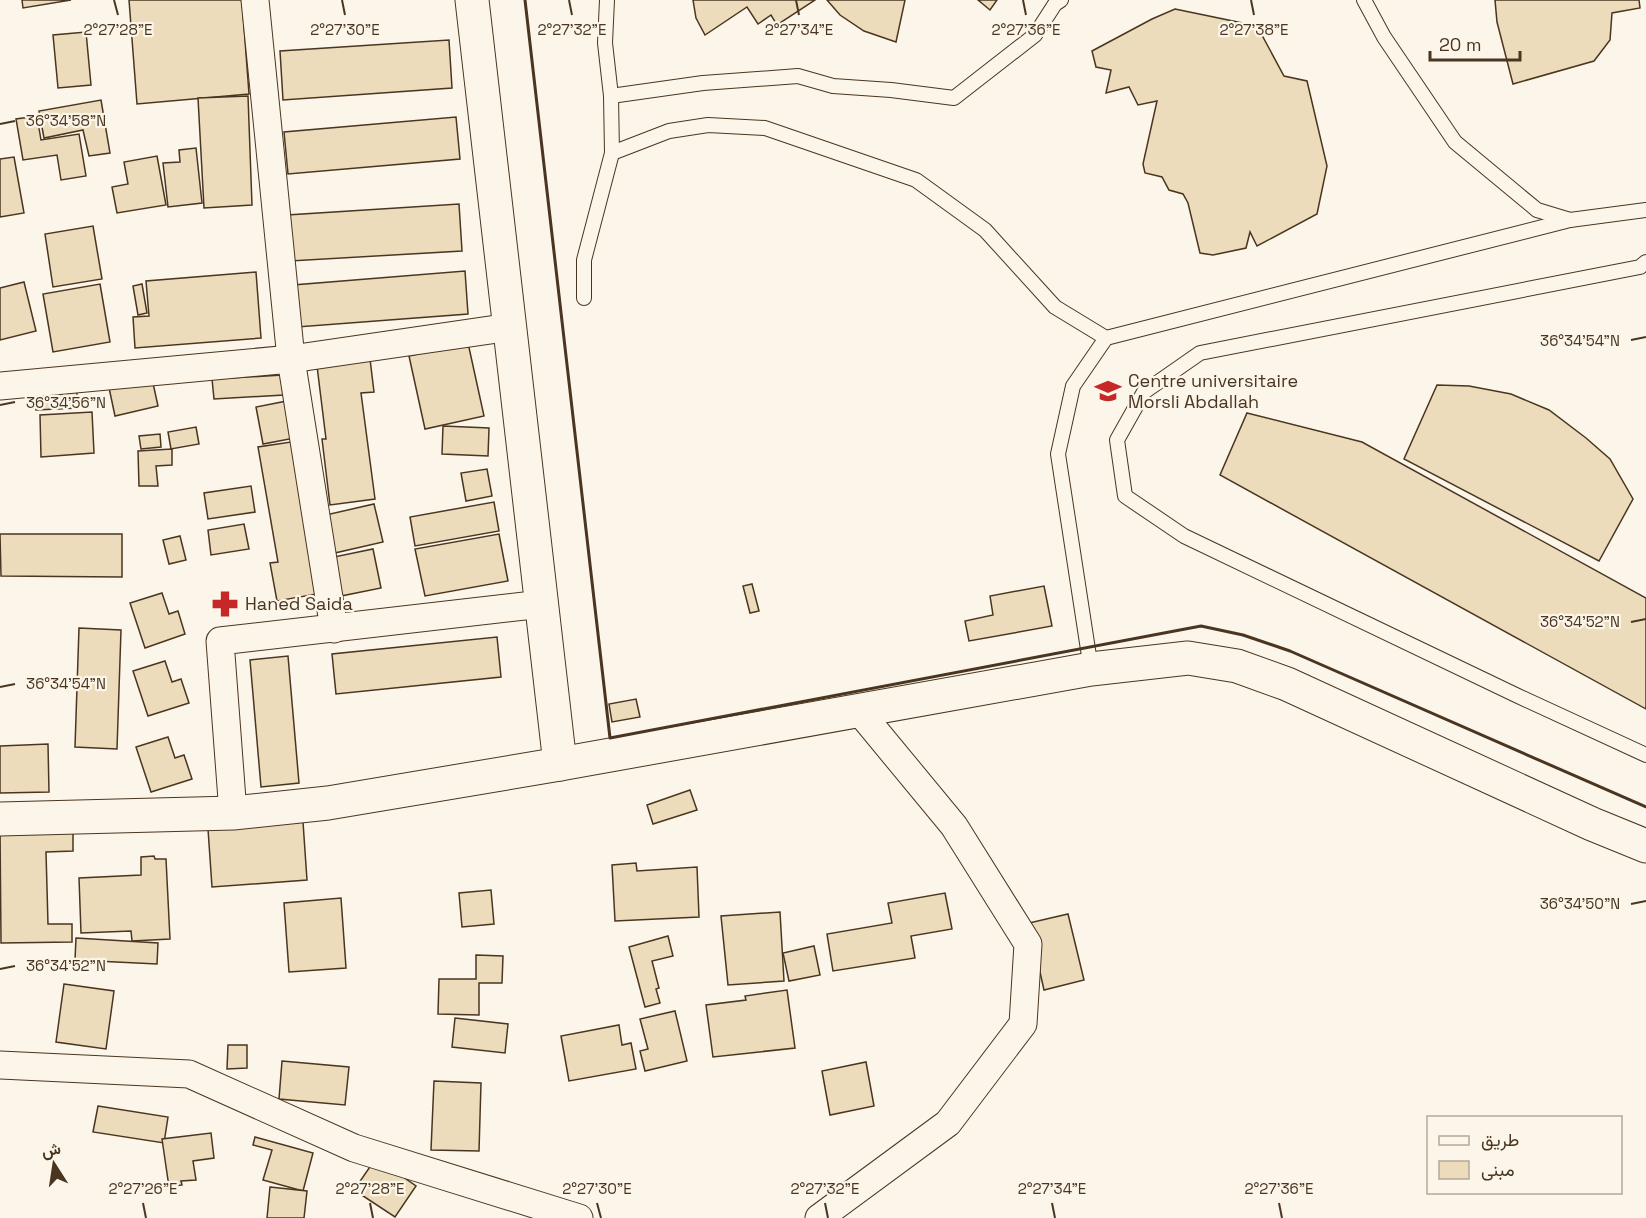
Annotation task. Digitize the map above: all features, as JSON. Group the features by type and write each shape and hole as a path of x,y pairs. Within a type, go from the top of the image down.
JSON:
{"street":[{"path":"255,0 291,359 334,629"},
{"path":"472,0 560,764"},
{"path":"0,386 291,359 510,327"},
{"path":"233,813 220,641 542,604"},
{"path":"0,819 233,813 328,803 1092,669 1188,658 1237,666 1287,684 1592,824 1646,846"},
{"path":"819,1218 948,1123 1023,1024 1028,944 954,826 859,711"},
{"path":"0,1065 189,1074 354,1148 579,1218"}],"lane":[{"path":"584,298 584,260 612,153 605,43 607,0"},
{"path":"610,96 703,83 798,76 833,86 954,98 1035,35 1054,4 1061,0"},
{"path":"1364,0 1384,37 1455,142 1537,210 1570,220"},
{"path":"612,153 669,131 708,125 765,128 916,180 985,230 1055,307 1106,338"},
{"path":"1092,669 1058,454 1073,386 1106,338 1570,220 1646,210"},
{"path":"1646,262 1640,267 1200,353 1144,392 1117,440 1125,496 1184,536 1646,755"}],"building":[{"path":"22,0 71,0 23,8"},
{"path":"129,0 242,0 249,94 137,104"},
{"path":"693,0 815,0 777,25 771,15 758,24 747,7 705,35 696,18"},
{"path":"827,0 905,0 896,42 864,31 840,15"},
{"path":"978,0 997,0 990,10"},
{"path":"1495,0 1639,0 1640,8 1612,13 1610,40 1594,61 1513,84 1497,22"},
{"path":"1175,9 1257,26 1284,76 1307,81 1327,166 1317,214 1257,246 1250,232 1246,248 1213,255 1200,253 1188,203 1183,194 1169,190 1162,177 1145,173 1143,164 1157,101 1138,105 1129,87 1106,93 1111,70 1096,67 1092,51"},
{"path":"86,32 91,85 58,88 53,35"},
{"path":"449,40 452,88 283,100 280,51"},
{"path":"248,96 252,205 204,208 198,98"},
{"path":"101,100 110,153 89,156 83,130 44,138 39,111"},
{"path":"37,116 41,140 79,134 86,176 61,180 57,155 23,160 16,119"},
{"path":"456,117 460,159 288,174 284,132"},
{"path":"196,148 202,203 168,207 163,163 180,162 179,150"},
{"path":"157,156 166,205 117,213 112,187 128,184 124,162"},
{"path":"14,157 24,213 0,217 0,159"},
{"path":"459,204 462,251 290,261 287,215"},
{"path":"93,226 102,279 53,287 45,234"},
{"path":"465,271 468,314 297,327 293,285"},
{"path":"256,272 261,338 135,348 133,317 149,316 146,281"},
{"path":"24,282 36,331 0,340 0,288"},
{"path":"100,284 110,342 53,352 43,294"},
{"path":"142,284 147,313 138,315 133,286"},
{"path":"468,343 484,416 425,429 409,356"},
{"path":"370,359 374,392 361,393 375,499 330,505 322,439 326,439 317,366"},
{"path":"151,374 158,406 115,416 108,383"},
{"path":"283,375 284,395 214,399 212,379"},
{"path":"76,382 78,408 36,410 34,385"},
{"path":"1437,385 1469,386 1511,394 1549,410 1610,459 1633,499 1599,561 1404,459"},
{"path":"292,400 300,437 263,444 256,407"},
{"path":"92,412 94,453 41,457 40,415"},
{"path":"1247,413 1362,442 1646,598 1646,709 1220,475"},
{"path":"443,426 489,428 488,456 442,454"},
{"path":"196,427 199,444 171,449 168,432"},
{"path":"160,434 161,447 141,449 139,436"},
{"path":"291,442 317,594 277,601 270,563 278,562 258,447"},
{"path":"172,449 172,465 156,466 158,486 139,486 138,451"},
{"path":"487,469 492,496 466,501 461,473"},
{"path":"251,486 255,512 208,519 204,493"},
{"path":"494,502 499,531 415,546 410,517"},
{"path":"374,504 383,542 326,555 317,517"},
{"path":"244,524 249,549 211,555 208,530"},
{"path":"0,534 122,534 122,577 1,576"},
{"path":"499,534 508,581 425,596 415,549"},
{"path":"180,536 186,560 169,564 163,540"},
{"path":"373,549 381,588 341,596 334,557"},
{"path":"752,584 759,611 750,613 743,586"},
{"path":"1044,586 1052,626 969,641 965,621 993,615 990,596"},
{"path":"162,593 169,614 178,611 185,634 145,648 130,603"},
{"path":"79,628 121,630 117,749 75,747"},
{"path":"497,637 501,677 336,694 332,654"},
{"path":"288,656 299,783 261,787 250,660"},
{"path":"165,661 172,682 181,679 189,703 148,716 133,671"},
{"path":"636,699 640,717 612,722 609,704"},
{"path":"168,737 175,758 184,755 192,779 151,792 136,747"},
{"path":"48,744 49,792 0,793 0,746"},
{"path":"690,790 697,810 653,824 647,805"},
{"path":"303,822 307,880 212,887 208,829"},
{"path":"73,825 73,851 46,852 48,924 72,924 72,942 1,943 0,827"},
{"path":"154,856 155,859 166,859 170,939 132,941 131,931 81,933 79,878 141,875 141,857"},
{"path":"636,863 637,871 697,867 699,917 615,921 612,865"},
{"path":"491,890 494,924 462,927 459,893"},
{"path":"945,893 952,929 911,936 915,958 833,971 827,934 892,923 888,903"},
{"path":"341,898 346,968 289,972 284,903"},
{"path":"780,912 784,981 728,985 721,916"},
{"path":"1068,914 1084,980 1044,990 1029,923"},
{"path":"668,936 673,956 652,961 659,988 656,989 660,1003 645,1007 629,947"},
{"path":"76,938 158,943 157,964 75,960"},
{"path":"814,946 820,975 789,981 783,953"},
{"path":"476,955 503,956 502,983 479,983 479,1015 438,1014 439,979 476,979"},
{"path":"64,984 114,991 106,1049 56,1042"},
{"path":"787,990 795,1048 713,1057 706,1005 746,1000 745,996"},
{"path":"675,1011 687,1061 645,1071 640,1051 648,1049 640,1019"},
{"path":"455,1018 508,1024 505,1053 452,1047"},
{"path":"619,1025 622,1045 631,1043 636,1069 569,1081 561,1036"},
{"path":"228,1045 247,1045 247,1068 227,1069"},
{"path":"282,1061 349,1067 345,1105 279,1099"},
{"path":"866,1062 874,1106 830,1115 822,1071"},
{"path":"434,1081 481,1083 479,1151 431,1150"},
{"path":"98,1106 168,1117 164,1143 93,1132"},
{"path":"211,1133 214,1158 193,1161 196,1180 181,1181 182,1185 169,1187 162,1139"},
{"path":"255,1137 313,1153 303,1191 263,1180 272,1150 253,1145"},
{"path":"376,1158 416,1186 395,1217 354,1190"},
{"path":"270,1187 307,1191 304,1218 267,1218"}],"wall":[{"path":"525,0 610,738 1201,626 1243,635 1290,651 1646,807"}],"place":[{"name":"Centre universitaire Morsli Abdallah","path":"1108,391"},
{"name":"Haned Saida","path":"225,604"}]}
